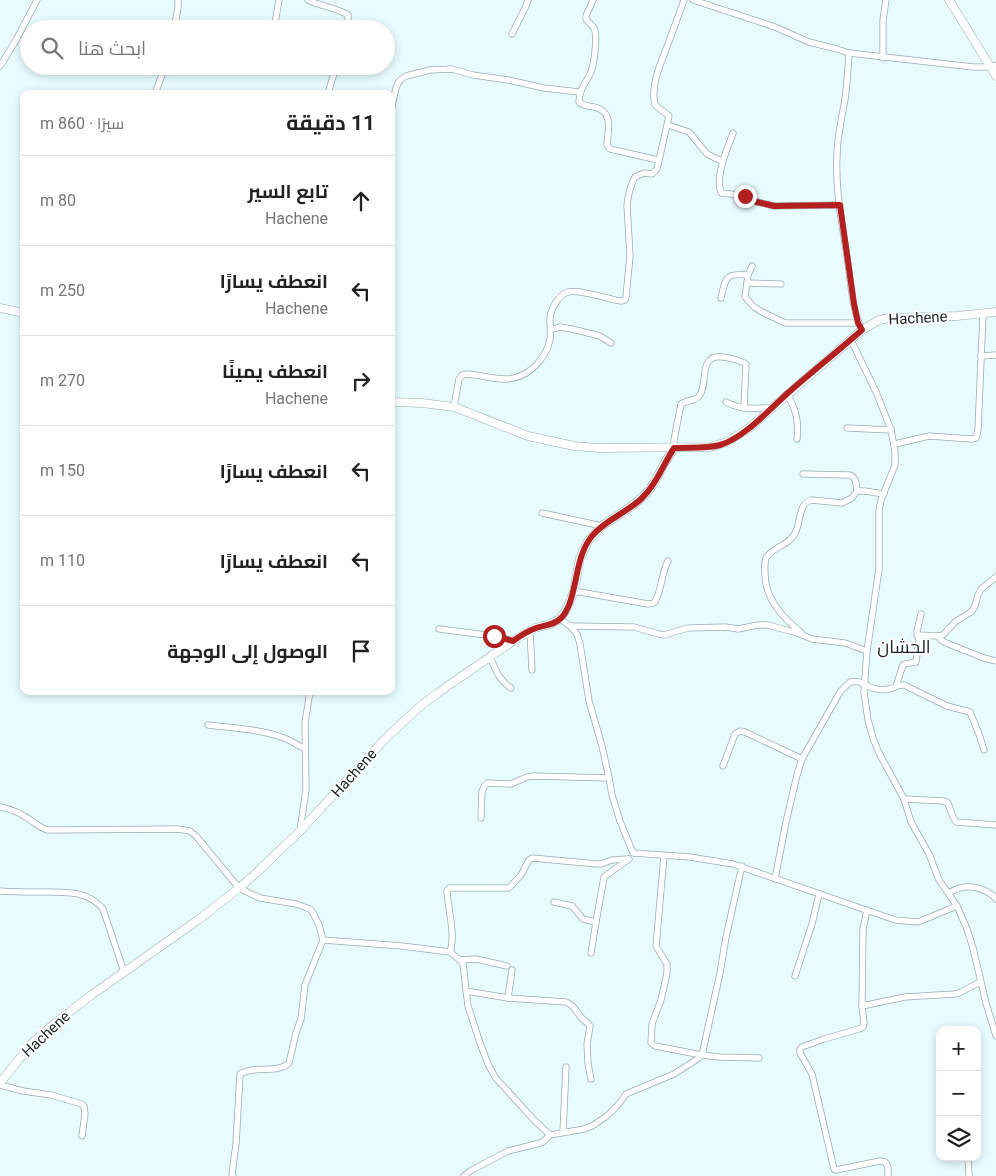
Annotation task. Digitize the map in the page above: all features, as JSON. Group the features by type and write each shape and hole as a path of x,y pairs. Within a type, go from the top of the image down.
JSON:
{"street":[{"path":"27,20 38,0"},
{"path":"176,20 178,0"},
{"path":"276,20 279,0"},
{"path":"308,0 348,15 348,20"},
{"path":"512,34 528,0"},
{"path":"593,0 586,16 586,20 595,30 593,65 580,92 579,102 584,106 603,110 608,116 607,145 610,149 658,160"},
{"path":"454,407 459,379 462,375 506,379 519,377 528,373 543,358 550,340 550,318 553,308 565,293 575,292 618,301 625,300 630,256 627,205 630,189 634,177 644,173 654,173 657,169 669,116 655,105 653,97 654,88 684,0"},
{"path":"692,0 775,27 809,42 849,54 973,67 993,66"},
{"path":"883,58 883,20 886,0"},
{"path":"949,0 993,66 996,76"},
{"path":"0,66 20,33"},
{"path":"752,266 746,283 745,297 754,307 762,312 785,323 860,326 854,304 840,205 836,158 839,129 845,101 849,54"},
{"path":"395,92 398,81 406,76 430,70 452,69 473,75 544,88 580,92"},
{"path":"157,90 162,75"},
{"path":"329,90 333,75"},
{"path":"668,125 689,132 707,154 722,161"},
{"path":"733,132 722,161 720,191 722,193 740,195 774,206 840,205"},
{"path":"721,298 726,280 730,276 736,274 748,275"},
{"path":"746,283 782,284"},
{"path":"0,308 20,312"},
{"name":"Hachene","path":"395,402 454,407 513,431 559,443 598,448 710,447 727,442 748,429 851,340 860,326 889,318 996,312"},
{"path":"895,444 929,436 976,438 978,430 983,314"},
{"path":"551,330 560,327 572,329 600,336 611,343"},
{"path":"851,340 877,394 892,430 895,444 895,465 881,500 879,512 880,569 867,651 864,692 866,707 873,738 879,753 904,799 911,822 929,854 939,880 957,906 967,928 996,1036"},
{"path":"981,356 996,355"},
{"path":"633,853 612,795 602,746 589,701 577,634 560,619 574,591 582,552 592,536 602,526 632,506 646,494 654,483 674,448 681,404 698,398 702,390 704,372 712,358 717,356 726,357 746,364 744,408"},
{"path":"787,394 798,418 797,439"},
{"path":"726,402 744,408 773,408"},
{"path":"847,428 892,430"},
{"path":"802,474 850,475 856,480 857,491 852,498 842,503 807,501 803,506 796,532 792,539 772,552 766,559 765,581 768,595 788,621 804,636"},
{"path":"857,491 884,494"},
{"path":"542,513 602,526"},
{"path":"574,591 648,604 654,603 657,599 663,571 668,562"},
{"path":"917,635 943,635 955,622 974,610 981,589 996,577"},
{"path":"896,686 903,665 916,662 919,640 917,631 921,614"},
{"name":"Hachene","path":"0,1084 32,1043 54,1024 239,888 300,831 399,726 439,692 513,641 535,628 560,619"},
{"path":"570,626 634,627 664,635 688,628 725,627 738,629 762,625 797,633 812,639 845,643 867,651"},
{"path":"439,629 494,636 513,641"},
{"path":"530,631 532,670"},
{"path":"938,636 946,643 996,661"},
{"path":"490,657 499,678 511,688"},
{"path":"774,879 796,775 802,758 840,692 846,685 853,681 865,684 873,689 879,689 904,685 947,706 970,712 980,734 984,750"},
{"path":"300,831 306,789 305,724 309,695"},
{"path":"208,725 270,734 289,740 305,749"},
{"path":"723,766 735,734 740,731 802,758"},
{"path":"481,818 482,791 487,783 511,784 534,776 609,778"},
{"path":"904,799 944,800 948,803 956,822 996,825"},
{"path":"0,807 8,809 47,830 178,829 190,831 239,888 260,898 296,904 310,909 318,924 323,940 305,985 301,1019 289,1063 283,1067 245,1071 240,1074 236,1144 232,1174 234,1176"},
{"path":"633,853 708,859 742,866 774,879 896,920 918,922 957,906"},
{"path":"591,953 604,878 633,853"},
{"path":"664,856 656,946 666,961 667,973 661,1000 652,1024 651,1042 656,1046 702,1055 759,1058"},
{"path":"450,952 452,938 447,891 449,888 509,888 521,875 528,860 532,858 597,864 612,860 628,859"},
{"path":"464,1176 508,1151 540,1143 550,1135 592,1126 618,1105 626,1094 674,1074 702,1055 742,866"},
{"path":"949,893 959,888 967,887 990,893 996,899"},
{"path":"0,891 66,892 88,897 100,904 124,972"},
{"path":"795,976 812,924 819,894"},
{"path":"554,902 572,906 582,919 596,922"},
{"path":"867,910 864,929 862,1006 864,1023 859,1029 802,1047 800,1053 812,1074 834,1169 880,1161 887,1164 888,1176"},
{"path":"323,940 450,952 460,960 463,964 468,1006 488,1064 495,1077 550,1135"},
{"path":"460,960 476,959 507,966"},
{"path":"508,998 512,970"},
{"path":"862,1006 905,997 959,993 980,982"},
{"path":"466,991 508,998 566,1002 575,1008 581,1018 590,1026 587,1044 591,1079"},
{"path":"563,1132 566,1067"},
{"path":"0,1084 82,1104 85,1114 82,1136"},
{"path":"968,1161 969,1176"}],"district":[{"name":"الحشان","path":"904,646"}],"route":[{"path":"494,636 513,641 535,628 560,619 574,591 580,558 588,541 602,526 646,494 674,448 710,447 720,445 734,438 773,408 862,330 858,323 854,304 840,205 774,206 757,202 745,196"}]}
